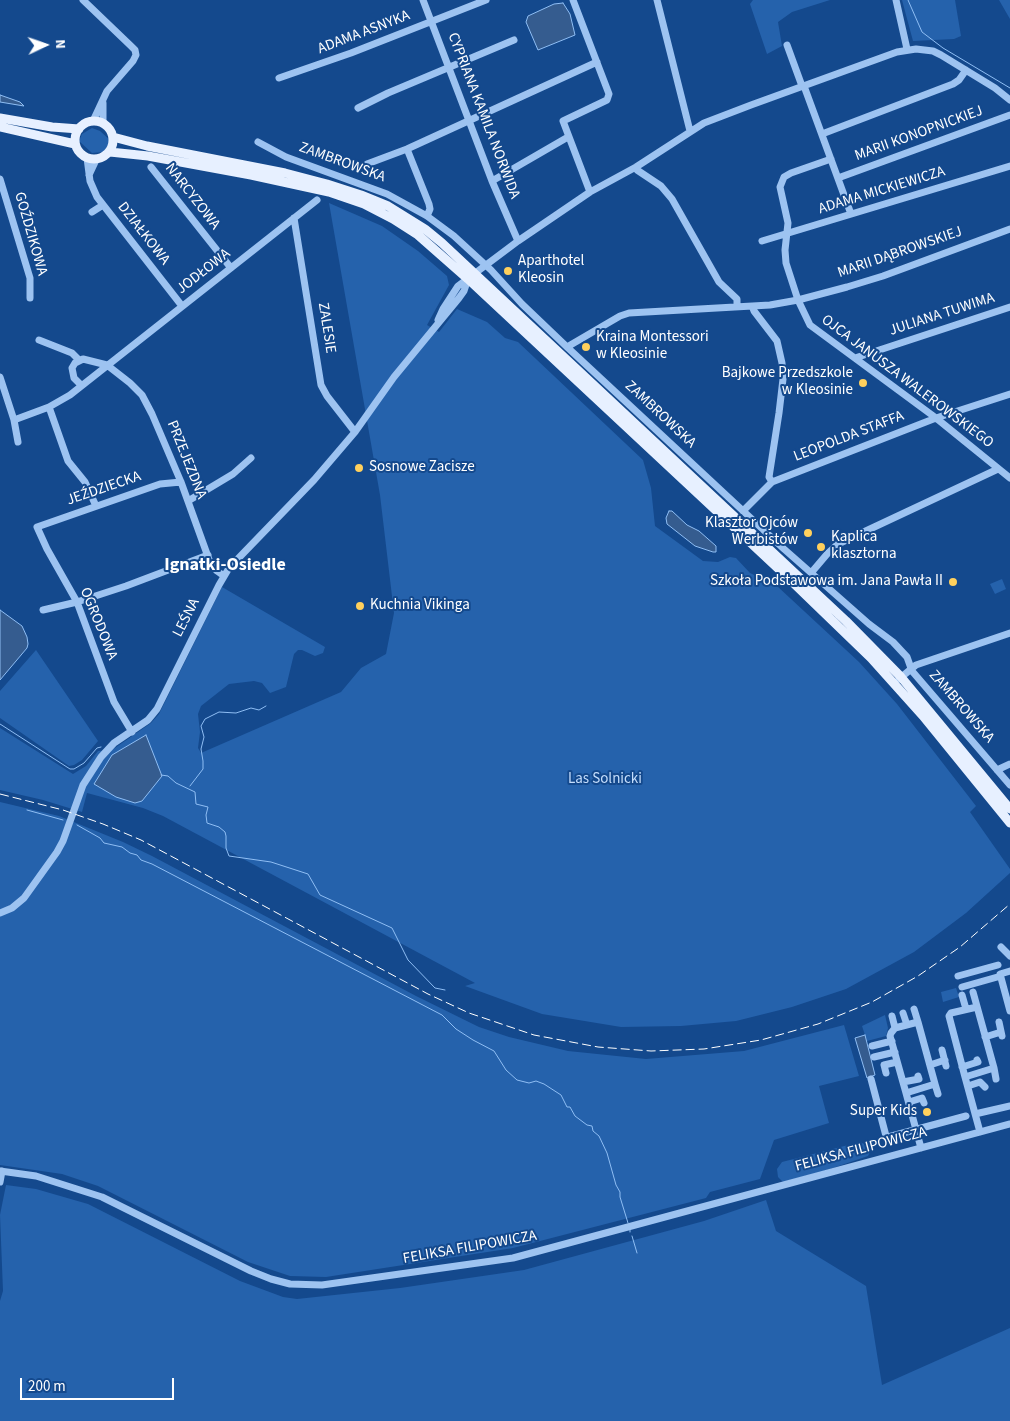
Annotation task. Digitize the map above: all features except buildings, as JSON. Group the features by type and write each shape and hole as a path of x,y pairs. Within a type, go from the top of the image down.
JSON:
{"main road":[{"path":"0,118 78,130"},
{"path":"87,122 103,123 111,131 113,137 114,142 110,152 104,157 91,159 79,153 75,139 78,130 87,122"},
{"path":"0,128 76,144"},
{"path":"113,137 148,146 278,171 328,188"},
{"path":"110,152 148,156 328,188"},
{"name":"ZAMBROWSKA","path":"328,188 399,222 471,276 898,680 1010,809"},
{"name":"ZAMBROWSKA","path":"898,680 1010,823"}],"street":[{"path":"83,0 136,53 135,59 107,91 93,121"},
{"name":"CYPRIANA KAMILA NORWIDA","path":"423,0 492,181 518,241"},
{"name":"ADAMA ASNYKA","path":"279,78 351,53 486,0"},
{"path":"572,0 609,94 607,100 563,122 590,192"},
{"path":"658,0 690,131"},
{"path":"896,0 907,49 934,51 995,88 1010,100"},
{"path":"358,108 388,93 514,40"},
{"path":"787,45 851,214"},
{"name":"LEŚNA","path":"0,913 12,908 24,898 57,852 83,785 100,757 114,744 148,720 157,709 224,576 238,558 314,480 355,432 394,377 437,323 443,309 458,286 484,265 590,192 636,168 704,123 907,49"},
{"path":"367,164 407,149 597,62"},
{"path":"822,134 953,84 959,80 966,70"},
{"path":"102,100 103,123"},
{"name":"MARII KONOPNICKIEJ","path":"838,178 1010,115"},
{"path":"492,181 568,137"},
{"name":"ZAMBROWSKA","path":"258,142 292,159 387,194 427,216 454,236 567,347 743,511 869,624 893,642 904,653 912,671 1010,785"},
{"path":"407,149 429,204 430,209 427,216"},
{"name":"DZIAŁKOWA","path":"91,159 89,175 92,189 182,306"},
{"name":"OJCA JANUSZA WALEROWSKIEGO","path":"831,159 791,173 784,177 781,182 781,194 788,223 785,250 786,263 798,300 810,325 936,418 1010,478"},
{"name":"ADAMA MICKIEWICZA","path":"762,242 1010,166"},
{"name":"NARCYZOWA","path":"150,167 231,268"},
{"path":"636,168 661,186 672,199 719,282 737,299 738,306"},
{"name":"GOŹDZIKOWA","path":"0,178 30,278 30,298"},
{"name":"JODŁOWA","path":"49,407 70,395 317,200"},
{"path":"92,212 103,205"},
{"name":"ZALESIE","path":"294,218 321,385 327,396 355,432"},
{"name":"MARII DĄBROWSKIEJ","path":"567,347 620,316 629,313 770,305 798,300 883,276 1010,229"},
{"path":"743,511 772,482 769,477 780,413 783,379 779,347 774,335 752,306"},
{"name":"JULIANA TUWIMA","path":"855,358 1010,307"},
{"path":"39,340 72,353 78,360"},
{"path":"81,385 72,373 72,368 78,360 83,359 107,365"},
{"name":"PRZEJEZDNA","path":"107,365 130,382 142,395 181,482 208,556 215,569 224,576"},
{"path":"0,377 14,420 18,442"},
{"name":"LEOPOLDA STAFFA","path":"772,482 936,418 1010,394"},
{"path":"14,420 49,407 68,461 85,482 96,506"},
{"path":"188,501 233,474 251,458"},
{"path":"811,573 838,544 998,469"},
{"name":"JEŹDZIECKA","path":"37,527 160,484 181,482"},
{"name":"OGRODOWA","path":"37,527 47,549 77,602 114,702 132,732"},
{"path":"44,610 77,602 208,556"},
{"path":"898,680 911,668 1010,632"},
{"path":"997,770 1010,764"},
{"path":"1001,947 1004,961 1001,975 1010,1011"},
{"path":"958,976 1004,961"},
{"path":"966,1009 962,991 1010,971"},
{"path":"973,992 996,1079"},
{"path":"977,1007 951,1013 949,1016 980,1132"},
{"path":"914,1009 938,1094"},
{"path":"904,1013 906,1025"},
{"path":"892,1016 895,1028"},
{"path":"918,1022 895,1028 891,1032 921,1148"},
{"path":"985,1037 1002,1034 999,1022"},
{"path":"872,1046 892,1041"},
{"path":"930,1065 945,1063 942,1050"},
{"path":"874,1057 895,1052"},
{"path":"962,1067 978,1062 977,1060"},
{"path":"886,1073 884,1065 898,1062"},
{"path":"965,1076 994,1068"},
{"path":"903,1082 919,1078 918,1076"},
{"path":"871,1078 886,1136 888,1137 966,1116"},
{"path":"968,1086 980,1082 985,1087"},
{"path":"906,1093 935,1084"},
{"path":"909,1102 922,1098 924,1103"},
{"path":"975,1114 1010,1106"},
{"name":"FELIKSA FILIPOWICZA","path":"1,1171 36,1176 94,1194 116,1203 262,1276 280,1282 312,1285 358,1281 513,1258 1010,1124"},
{"path":"0,1182 1,1171"}],"green space":[{"path":"753,0 830,0 792,12 778,22 782,46 767,54 750,4"},
{"path":"902,0 955,0 961,36 954,39 913,41"},
{"path":"999,0 1010,0 1010,19"},
{"path":"92,128 100,131 111,141 103,152 92,153 79,141 82,134"},
{"name":"Las Solnicki","path":"329,203 382,226 418,251 447,276 449,285 427,325 439,332 457,309 487,322 505,338 518,342 643,460 651,488 655,526 703,561 718,562 730,557 736,558 750,573 777,586 859,662 897,704 976,806 970,812 1010,869 1010,873 966,913 914,952 846,989 792,1007 736,1021 681,1026 621,1027 542,1014 465,986 475,983 163,816 143,808 87,793 82,812 0,790 0,728 73,774 86,766 98,751 112,750 151,723 159,714 222,587 325,647 323,653 315,656 302,650 298,650 294,654 286,687 270,693 262,683 254,681 229,684 201,706 198,714 200,732 198,748 201,753 341,692 361,668 386,654 394,613 380,495"},
{"path":"1002,579 1006,589 995,594 990,584"},
{"path":"36,650 98,741 82,760 74,765 69,766 0,718 0,691"},
{"path":"0,802 59,816 123,842 416,996 479,1027 509,1037 568,1051 646,1059 744,1051 844,1025 859,1076 819,1086 829,1123 774,1140 760,1179 710,1192 706,1198 513,1248 326,1277 290,1276 248,1262 98,1186 62,1174 0,1165"},
{"path":"956,988 959,997 943,1002 941,992"},
{"path":"885,1015 888,1028 886,1036 867,1041 862,1026"},
{"path":"860,1142 868,1146 870,1152 868,1156 783,1182 778,1177 777,1169 782,1162"},
{"path":"6,1185 36,1189 88,1204 240,1281 283,1297 297,1299 400,1288 524,1270 704,1221 766,1200 776,1231 866,1286 882,1385 1010,1328 1010,1421 0,1421 0,1301 3,1291 0,1215"}],"shaded area":[{"path":"563,3 570,14 575,35 538,50 526,22 528,16 554,4"},
{"path":"0,95 20,102 24,106 0,102"},
{"path":"669,511 672,511 687,525 699,531 716,546 716,552 695,546 667,524 666,518"},
{"path":"0,610 22,626 28,644 27,648 0,680"},
{"path":"146,735 162,776 142,801 135,803 116,797 94,784 112,755"},
{"path":"865,1035 875,1075 867,1078 855,1038"}],"waterway":[{"path":"908,0 922,32 943,48 1010,88"},
{"path":"190,786 203,769 201,749 204,737 201,726 205,719 219,712 236,713 251,708 259,710 266,706"},
{"path":"0,724 70,769 74,769 84,763 97,748 101,747"},
{"path":"161,775 168,776 176,783 195,792 196,804 208,807 207,823 219,827 225,832 226,848 229,856 271,862 308,874 320,895 392,928 408,960 435,988 445,990"},
{"path":"27,810 63,820"},
{"path":"77,825 100,838 104,843 122,847 130,853 137,855 141,860 442,1015 456,1029 494,1051 506,1070 517,1080 529,1083 536,1081 561,1095 567,1107 570,1107 575,1116 587,1125 592,1126 593,1131 599,1136 607,1153 628,1223"},
{"path":"632,1236 637,1253"}],"railway":[{"path":"0,794 63,810 141,840 428,994 469,1013 534,1035 598,1047 651,1051 704,1049 761,1040 818,1024 872,1002 918,976 960,947 1010,904"}],"place":[{"name":"Aparthotel Kleosin","path":"508,271"},
{"name":"Kraina Montessori w Kleosinie","path":"586,347"},
{"name":"Bajkowe Przedszkole w Kleosinie","path":"863,383"},
{"name":"Sosnowe Zacisze","path":"359,468"},
{"name":"Klasztor Ojców Werbistów","path":"808,533"},
{"name":"Kaplica klasztorna","path":"821,547"},
{"name":"Szkoła Podstawowa im. Jana Pawła II","path":"953,582"},
{"name":"Kuchnia Vikinga","path":"360,606"},
{"name":"Super Kids","path":"927,1112"}],"district":[{"name":"Ignatki-Osiedle","path":"225,566"}]}
